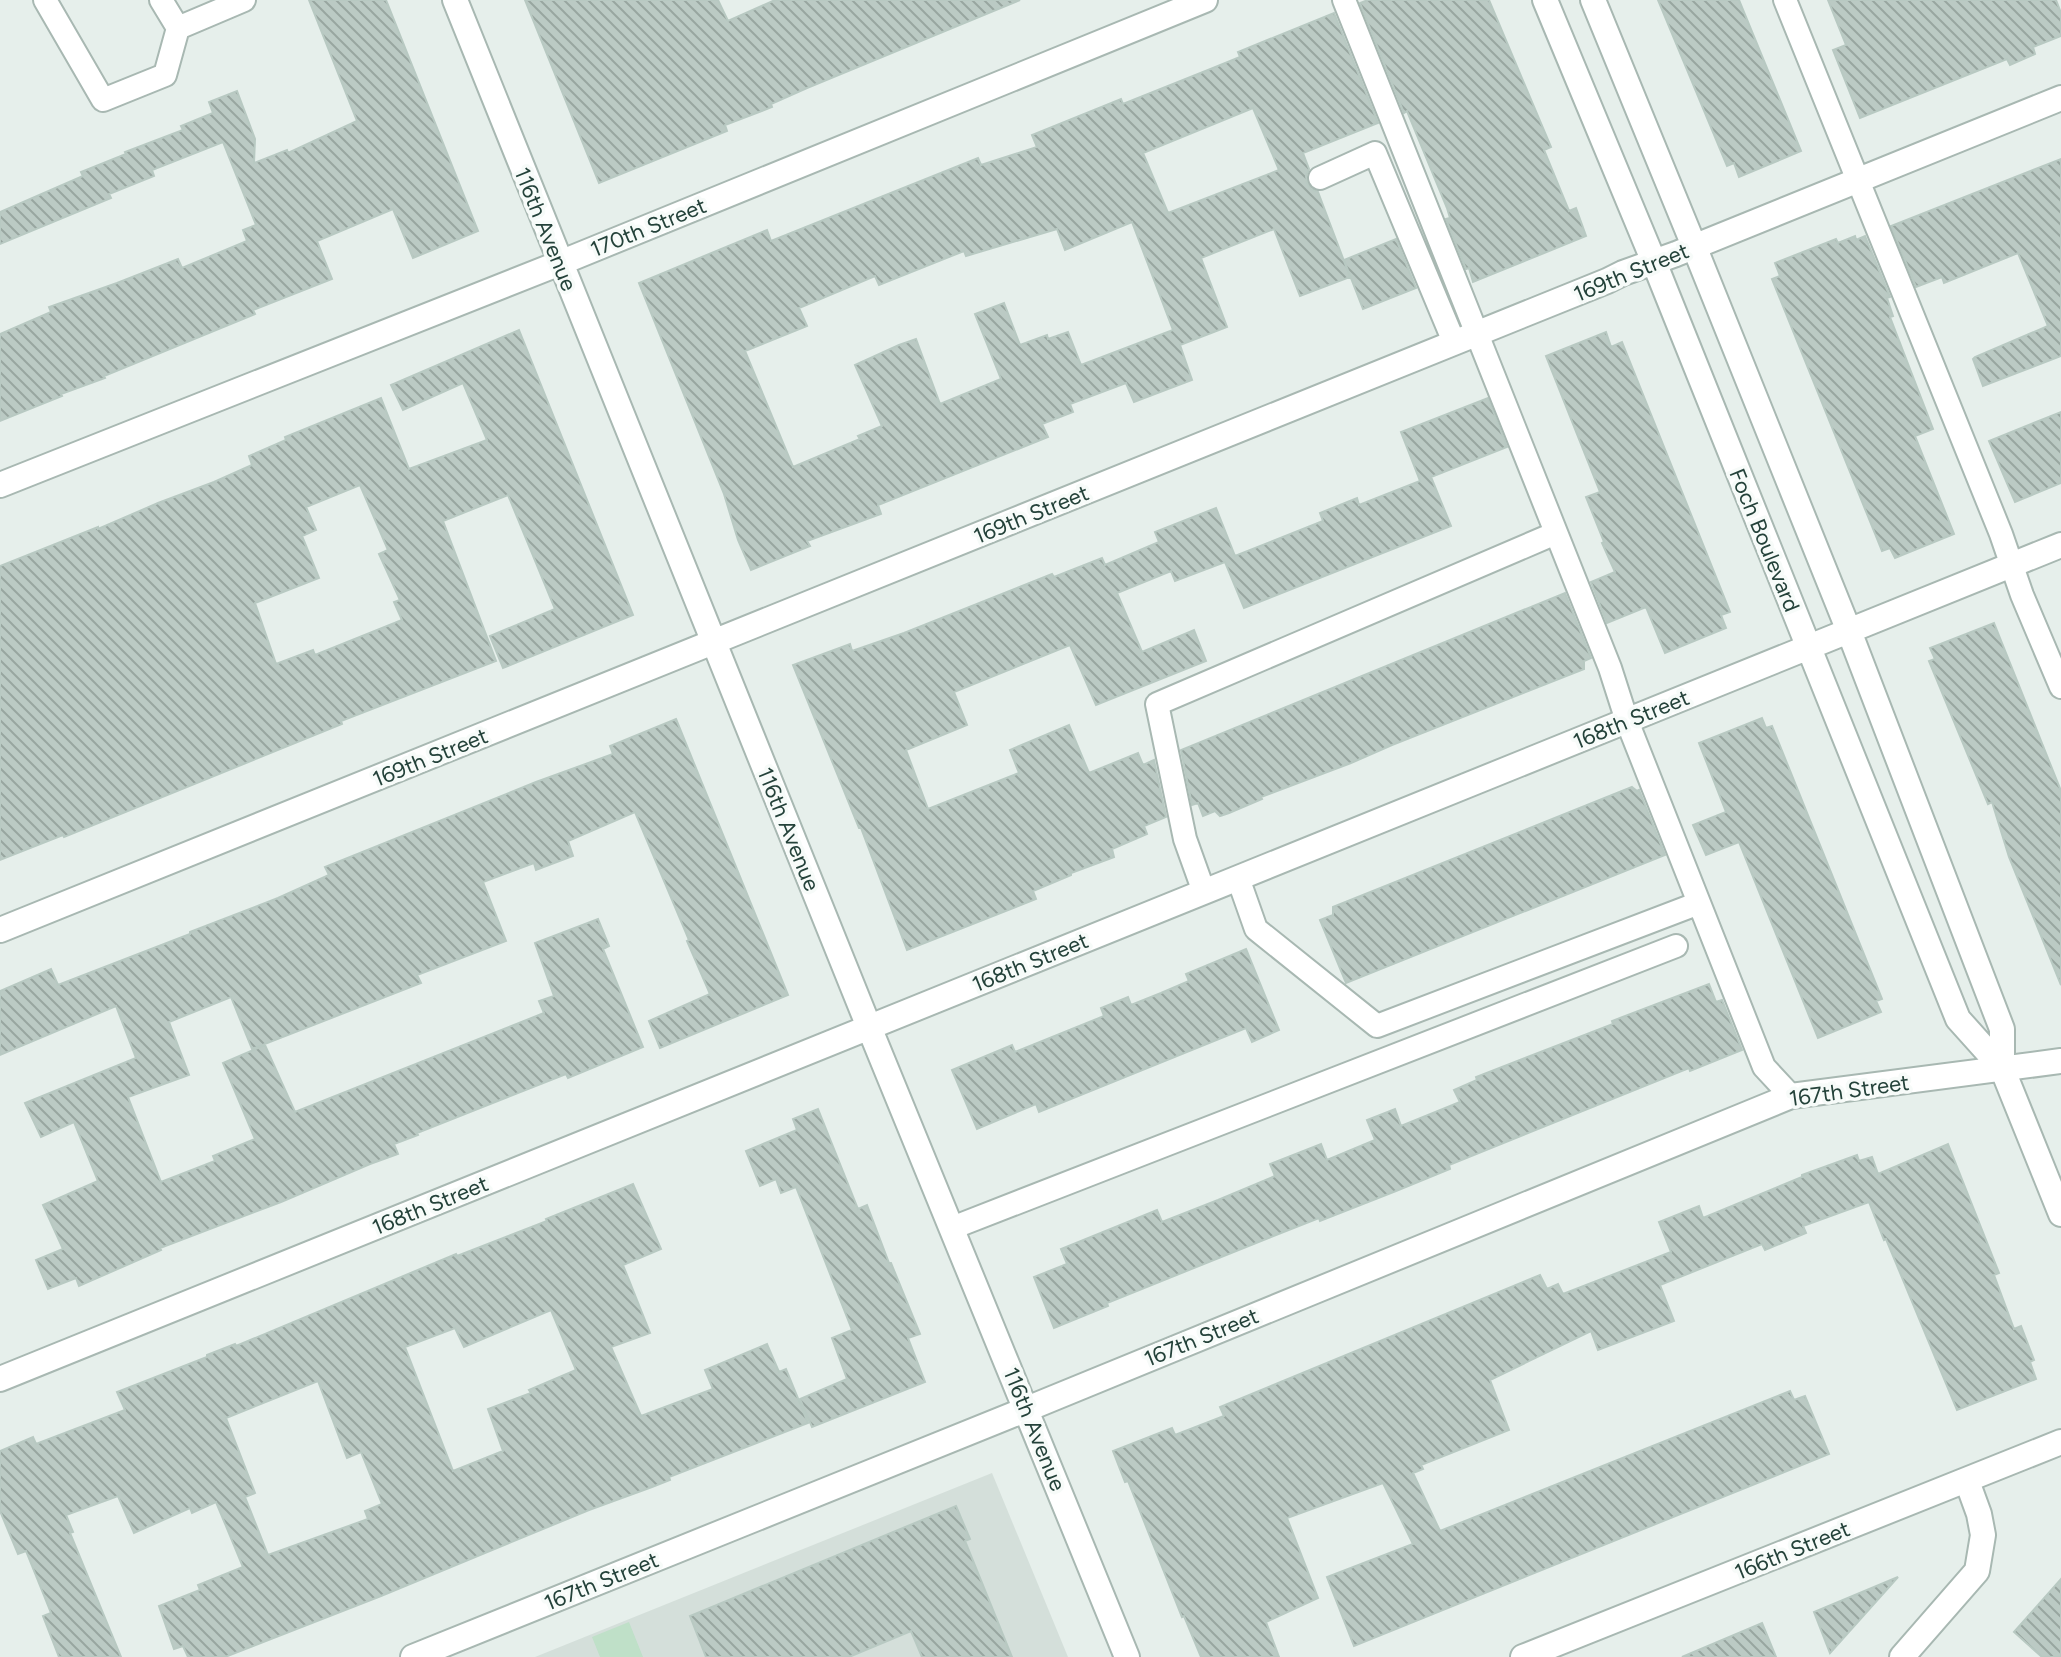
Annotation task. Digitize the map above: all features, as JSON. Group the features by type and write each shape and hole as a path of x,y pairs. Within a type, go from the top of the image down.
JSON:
{"street":[{"name":"116th Avenue","path":"455,0 1127,1657"},
{"name":"170th Street","path":"0,485 560,263 1205,0"},
{"name":"Foch Boulevard","path":"1545,0 1654,262 1958,1019 2002,1068 2061,1214"},
{"name":"Foch Boulevard","path":"1593,0 1849,631 2002,1029 2002,1068"},
{"name":"169th Street","path":"0,930 2061,98"},
{"name":"168th Street","path":"0,1379 2061,545"},
{"name":"167th Street","path":"413,1657 1791,1096 2061,1061"},
{"name":"166th Street","path":"1523,1657 2061,1442"},
{"path":"1902,1657 1977,1571 1983,1535 1967,1481"}],"lane":[{"path":"45,0 103,100 165,75 178,28 161,0"},
{"path":"178,28 244,0"},
{"path":"1344,0 1610,668 1627,721 1764,1067 1791,1096"},
{"path":"1785,0 2061,687"},
{"path":"1320,178 1375,153 1454,342"},
{"path":"1204,892 1185,839 1157,704 1556,533"},
{"path":"1238,878 1256,929 1377,1026 1699,903"},
{"path":"952,1228 1676,946"}],"shaded area":[{"path":"992,1473 1068,1657 535,1657"}],"green space":[{"path":"629,1622 643,1657 600,1657 592,1637"}],"building":[{"path":"309,0 386,0 478,231 413,258 393,209 317,241 332,279 253,310 255,314 0,421 0,334 51,312 49,307 178,259 182,268 247,241 243,230 256,225 223,142 152,170 154,176 109,194 111,198 0,244 0,212 83,176 81,172 125,152 183,130 181,126 213,113 209,102 237,91 255,139 254,163 287,150 288,153 357,121"},
{"path":"525,0 718,0 728,21 775,0 1020,0 807,88 771,104 772,107 725,125 727,131 599,183"},
{"path":"1368,0 1489,0 1551,147 1544,150 1569,211 1576,208 1586,236 1473,282 1446,219 1450,218 1447,208 1407,111 1404,113 1360,3"},
{"path":"1658,0 1739,0 1801,151 1739,177 1734,163 1727,166"},
{"path":"1828,0 2056,0 2061,13 2061,36 2033,47 2035,54 2010,65 2007,59 1860,118 1833,50 1846,45"},
{"path":"1334,13 1378,123 1303,153 1309,169 1307,183 1318,192 1350,277 1300,296 1274,229 1201,258 1227,327 1180,345 1192,380 1134,402 1126,383 1070,404 1073,412 1042,424 1048,437 878,505 881,514 807,541 810,546 751,570 724,494 639,283 767,230 771,241 978,158 981,165 1037,147 1032,135 1121,99 1123,104 1213,68 1240,57 1238,52","holes":["1253,108 1279,170 1168,213 1143,153","1132,222 1173,330 1081,365 1068,332 1048,339 1047,335 1020,345 1004,303 975,314 1001,379 940,404 916,339 899,345 855,365 882,426 858,436 860,439 793,467 745,351 807,326 799,308 875,276 879,285 964,251 966,256 1057,229 1065,250"]},
{"path":"2061,159 2061,356 1983,386 1973,359 1975,357 2048,326 2018,253 1944,283 1942,277 1916,287 1891,226"},
{"path":"1855,236 1856,240 1865,236 1890,297 1887,298 1893,316 1890,317 1933,429 1915,436 1954,534 1895,558 1890,548 1882,551 1772,279 1780,276 1775,263 1836,239 1838,243"},
{"path":"1396,239 1416,288 1363,309 1344,260"},
{"path":"519,330 633,615 503,668 490,636 555,609 508,495 443,521 496,661 341,721 342,724 64,837 0,860 0,566 214,482 252,465 249,456 286,440 285,437 381,398 409,469 487,440 463,383 403,410 391,385","holes":["360,485 388,550 379,554 400,600 394,602 402,620 315,655 313,650 276,664 255,603 319,578 302,536 316,530 306,507"]},
{"path":"1606,332 1611,347 1622,342 1730,612 1721,615 1726,628 1665,653 1646,607 1607,623 1591,582 1615,572 1586,497 1600,492 1546,356"},
{"path":"1488,398 1507,447 1431,477 1451,526 1244,608 1225,562 1175,581 1171,571 1117,593 1142,652 1194,630 1206,661 1096,705 1070,645 954,692 967,725 906,750 928,809 1019,773 1010,750 1069,725 1089,773 1138,753 1143,765 1154,760 1166,817 1144,826 1147,834 1112,849 1114,857 1033,891 1036,899 907,950 861,828 793,665 850,644 852,651 904,633 1052,574 1054,577 1102,558 1105,565 1159,542 1155,532 1216,508 1235,556 1323,521 1320,513 1357,498 1359,505 1420,481 1401,432"},
{"path":"2061,412 2061,483 2015,502 1989,441"},
{"path":"1565,593 1591,658 1584,661 1584,669 1261,797 1229,813 1220,816 1215,811 1203,816 1198,803 1192,805 1181,750"},
{"path":"1994,623 2061,791 2061,985 2009,857 1992,802 1988,804 1929,661 1935,659 1930,648"},
{"path":"1762,718 1766,728 1772,726 1882,999 1876,1001 1881,1012 1818,1038 1739,842 1706,855 1693,825 1726,812 1699,743"},
{"path":"676,719 788,995 660,1048 649,1021 710,994 635,812 568,841 573,856 536,870 534,863 483,882 506,941 417,975 421,983 252,1049 231,997 169,1022 189,1075 128,1097 161,1182 215,1161 213,1156 255,1139 223,1063 265,1045 295,1112 544,1013 539,1001 554,996 535,943 598,919 609,946 603,949 643,1047 417,1133 394,1144 398,1154 160,1248 79,1286 76,1278 48,1289 36,1260 63,1249 43,1205 98,1181 74,1122 41,1137 25,1103 136,1058 116,1006 0,1055 0,991 51,969 58,985 190,934 329,875 325,867 613,754 610,746"},
{"path":"1632,787 1639,790 1665,855 1346,983 1320,920 1333,915 1333,907"},
{"path":"1246,949 1279,1030 1252,1042 1246,1028 1039,1112 1036,1104 977,1129 952,1070 1012,1045 1015,1052 1104,1016 1101,1008 1128,997 1131,1005 1161,993 1189,981 1186,974"},
{"path":"1709,984 1716,1002 1722,1000 1742,1050 1690,1071 1689,1068 1449,1165 1450,1169 1396,1191 1320,1221 1319,1218 1107,1303 1108,1306 1054,1328 1034,1277 1067,1264 1061,1249 1157,1210 1162,1222 1218,1200 1275,1176 1270,1164 1321,1144 1327,1160 1375,1140 1367,1120 1395,1109 1401,1126 1460,1102 1454,1090 1477,1080 1476,1077"},
{"path":"818,1109 858,1209 867,1205 920,1334 908,1338 925,1382 812,1427 800,1399 847,1379 832,1338 852,1330 796,1187 781,1193 776,1179 760,1186 746,1151 797,1130 793,1119"},
{"path":"1948,1144 1999,1273 1994,1275 2014,1329 2021,1326 2034,1360 2030,1362 2036,1379 1957,1410 1869,1202 1803,1226 1806,1233 1765,1250 1762,1244 1660,1285 1674,1321 1598,1350 1591,1331 1490,1380 1509,1430 1421,1465 1423,1469 1413,1473 1440,1531 1790,1391 1794,1400 1805,1396 1829,1454 1354,1646 1327,1577 1413,1544 1383,1483 1287,1518 1318,1598 1266,1622 1279,1657 1201,1657 1113,1451 1172,1428 1175,1435 1224,1416 1220,1407 1540,1275 1547,1289 1558,1284 1563,1294 1671,1252 1659,1222 1699,1206 1703,1218 1857,1155 1859,1161 1872,1157 1878,1174"},
{"path":"633,1184 661,1249 623,1265 650,1333 611,1347 641,1416 713,1389 705,1370 767,1344 779,1372 786,1369 808,1423 225,1657 188,1657 183,1646 174,1649 159,1606 200,1590 198,1585 243,1567 216,1502 192,1513 190,1508 134,1533 118,1496 66,1515 73,1532 70,1533 121,1657 59,1657 43,1616 51,1613 26,1551 18,1554 0,1511 0,1451 33,1437 36,1444 125,1410 117,1392","holes":["551,1310 576,1370 529,1390 531,1393 488,1409 503,1451 453,1471 405,1347 455,1328 464,1347","318,1381 347,1458 361,1452 382,1504 365,1511 368,1519 268,1555 245,1497 255,1493 226,1418"]},
{"path":"956,1506 970,1539 965,1541 1012,1657 922,1657 911,1631 849,1657 706,1657 690,1616"},
{"path":"1898,1577 1830,1653 1814,1612"},
{"path":"2061,1579 2061,1657 2042,1657 2014,1632"},
{"path":"1762,1623 1776,1657 1682,1657"}]}
